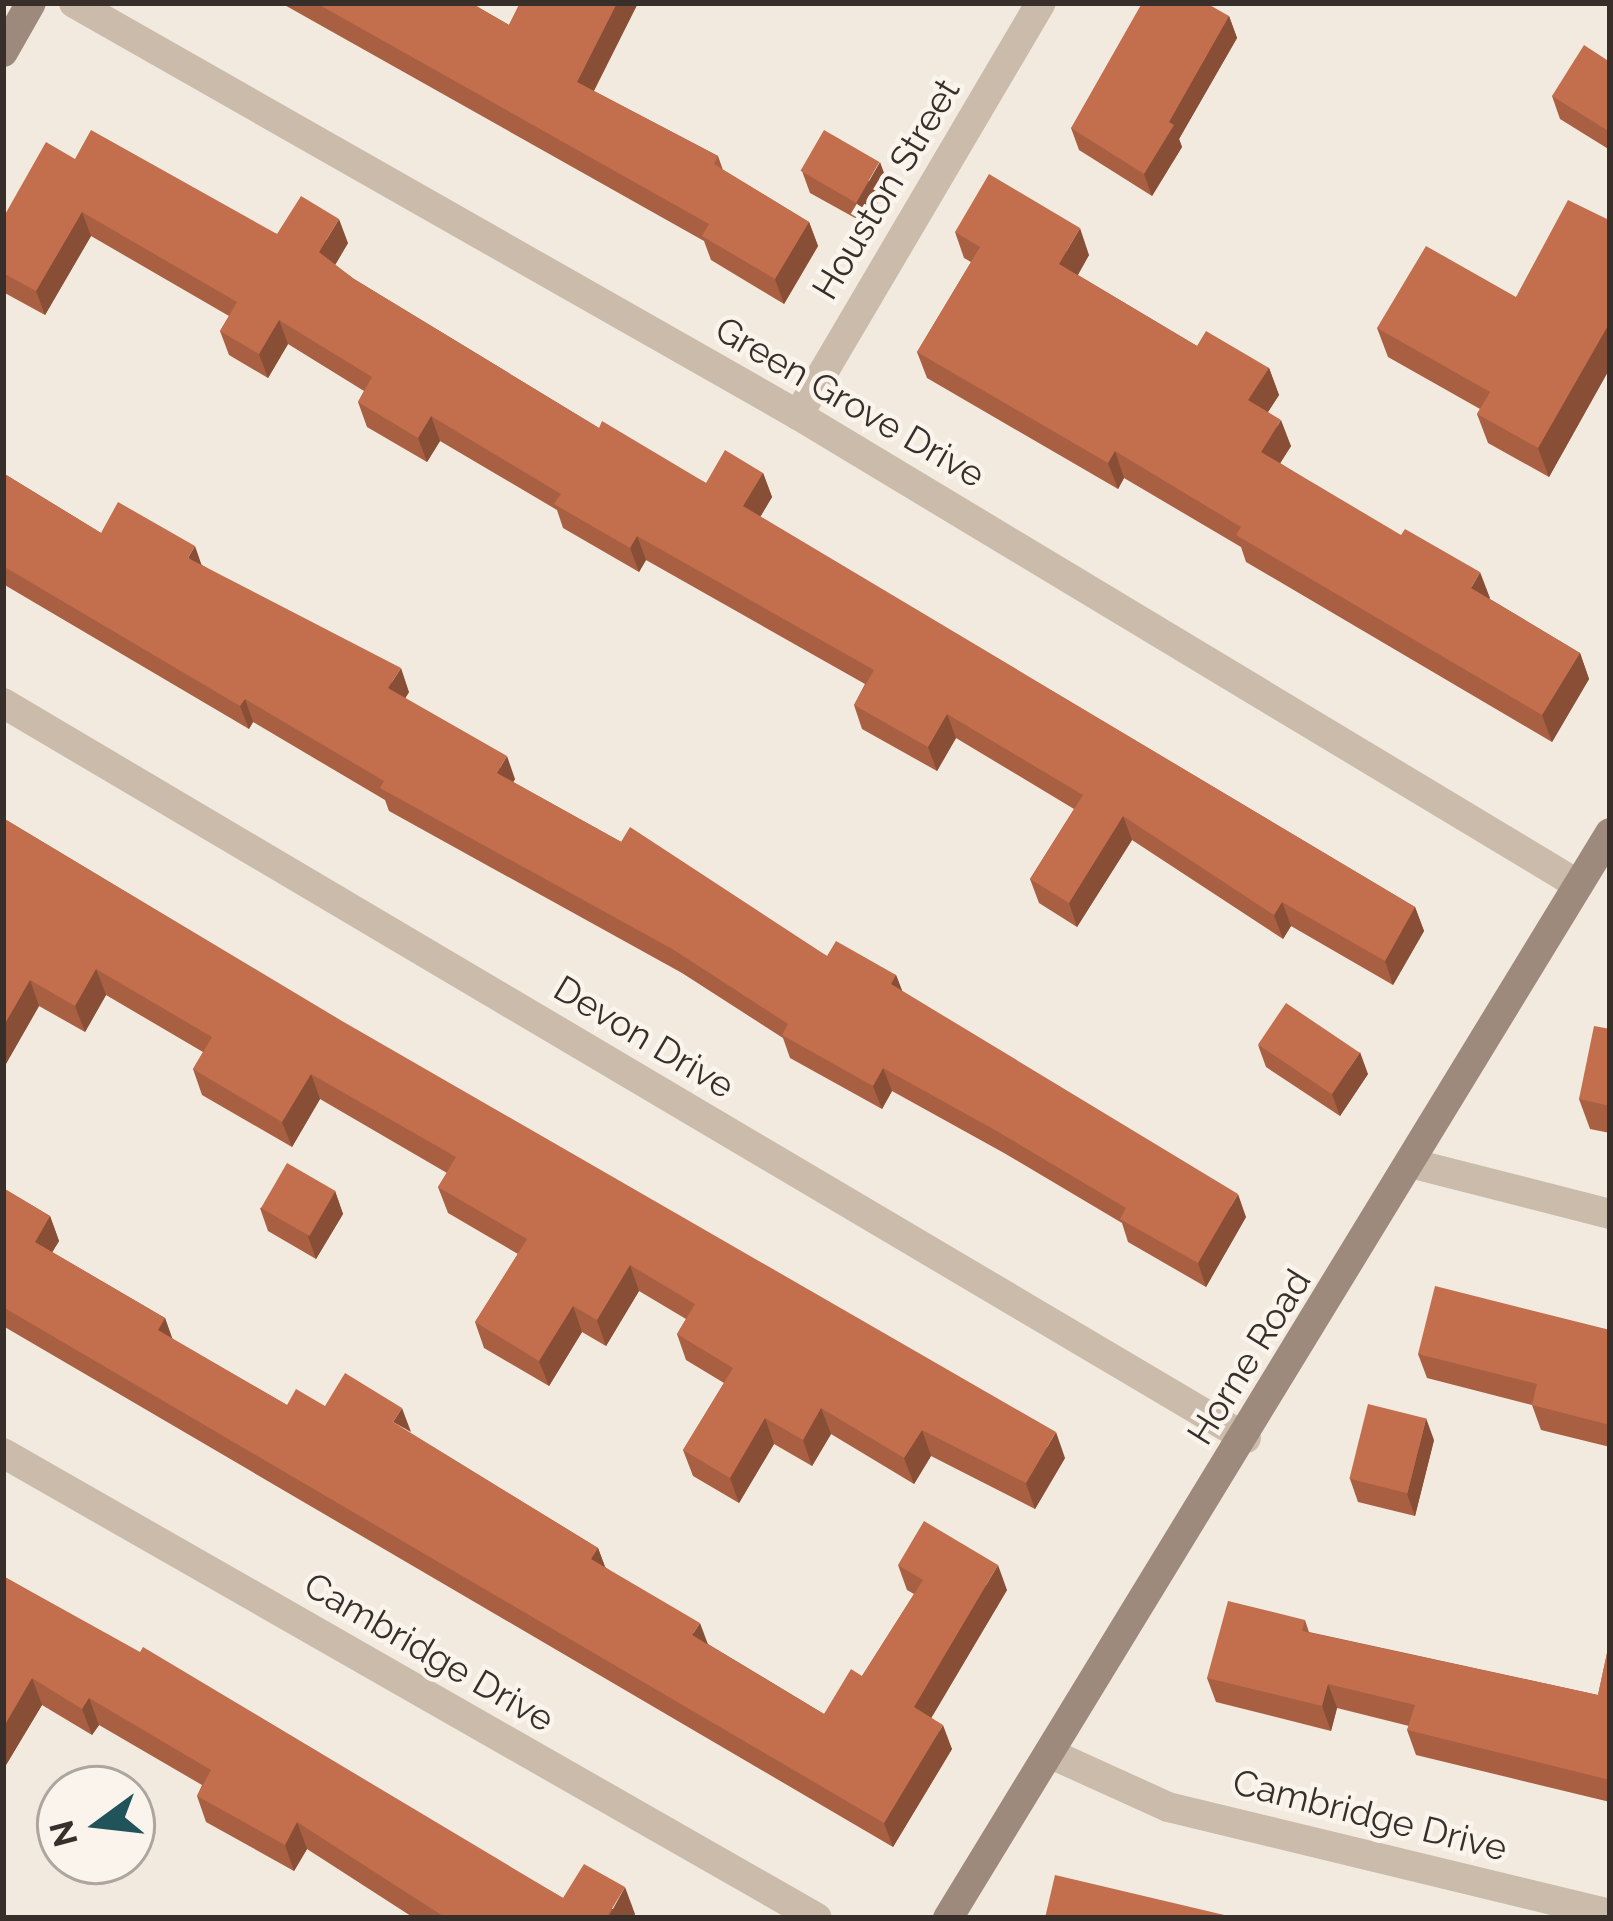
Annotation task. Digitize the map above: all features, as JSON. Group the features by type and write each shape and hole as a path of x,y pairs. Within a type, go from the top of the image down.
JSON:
{"main road":[{"path":"3,52 32,3"},
{"name":"Horne Road","path":"948,1918 1414,1164 1610,833"}],"street":[{"name":"Green Grove Drive","path":"74,3 798,415 1577,884"},
{"name":"Houston Street","path":"798,415 1041,3"},
{"name":"Devon Drive","path":"3,704 1246,1438"},
{"path":"1414,1164 1610,1214"},
{"name":"Cambridge Drive","path":"3,1453 817,1918"},
{"name":"Cambridge Drive","path":"1049,1753 1168,1807 1610,1914"}],"building":[{"path":"316,3 471,3 509,25 520,3 617,3 577,82 718,156 714,164 809,222 775,279 702,236 709,224"},
{"path":"1142,3 1206,3 1229,16 1144,174 1071,128"},
{"path":"1584,45 1610,62 1610,132 1552,96"},
{"path":"91,130 277,234 301,196 339,219 319,252 354,279 599,428 602,421 706,483 725,450 763,473 743,506 1415,907 1385,961 1282,902 1274,915 1123,816 1069,903 1030,879 1083,795 947,714 928,747 854,705 874,670 637,536 630,548 554,504 561,494 431,416 418,438 358,402 372,377 279,320 259,354 220,331 237,302 82,212 36,291 3,273 3,218 46,142 75,159"},
{"path":"824,130 879,162 856,203 800,171"},
{"path":"989,174 1080,228 1059,264 1197,346 1206,331 1269,368 1248,400 1281,420 1261,452 1401,535 1405,529 1480,572 1471,588 1580,653 1542,715 1236,535 1241,527 1115,451 1108,463 917,352 980,247 955,232"},
{"path":"1568,200 1610,218 1610,322 1538,448 1477,414 1490,392 1377,328 1426,246 1516,297"},
{"path":"3,473 101,533 118,502 195,546 188,558 401,668 388,688 507,756 497,773 621,842 630,827 827,956 836,941 896,975 891,984 1238,1194 1198,1263 1120,1219 1126,1208 883,1068 873,1086 782,1035 788,1024 674,950 380,788 384,781 245,699 240,706 3,566"},
{"path":"3,818 342,1021 1056,1432 1026,1483 922,1430 904,1458 821,1408 803,1440 765,1418 730,1478 683,1450 733,1368 677,1334 695,1304 630,1265 597,1320 573,1306 539,1361 475,1322 527,1239 438,1187 456,1157 311,1074 282,1122 193,1069 212,1037 96,969 75,1006 30,980 3,1027"},
{"path":"1286,1003 1360,1053 1332,1094 1258,1044"},
{"path":"1594,1026 1610,1029 1610,1106 1579,1099"},
{"path":"287,1163 335,1191 309,1236 261,1208"},
{"path":"3,1188 50,1216 35,1242 165,1318 158,1330 287,1405 296,1389 325,1406 345,1373 402,1408 393,1422 598,1548 591,1559 700,1623 692,1635 824,1714 851,1669 862,1676 923,1580 898,1565 924,1521 998,1565 914,1707 943,1725 884,1823 3,1307"},
{"path":"1435,1286 1610,1330 1610,1425 1532,1405 1537,1384 1418,1354"},
{"path":"1368,1404 1426,1419 1408,1493 1349,1479"},
{"path":"3,1576 140,1652 143,1647 563,1898 584,1864 625,1887 609,1918 446,1918 297,1822 285,1845 197,1796 211,1770 89,1698 82,1709 32,1678 3,1728"},
{"path":"1228,1601 1305,1620 1302,1631 1598,1695 1610,1639 1610,1780 1407,1730 1415,1705 1328,1684 1322,1706 1207,1678"},
{"path":"1055,1875 1237,1918 1045,1918"}]}
